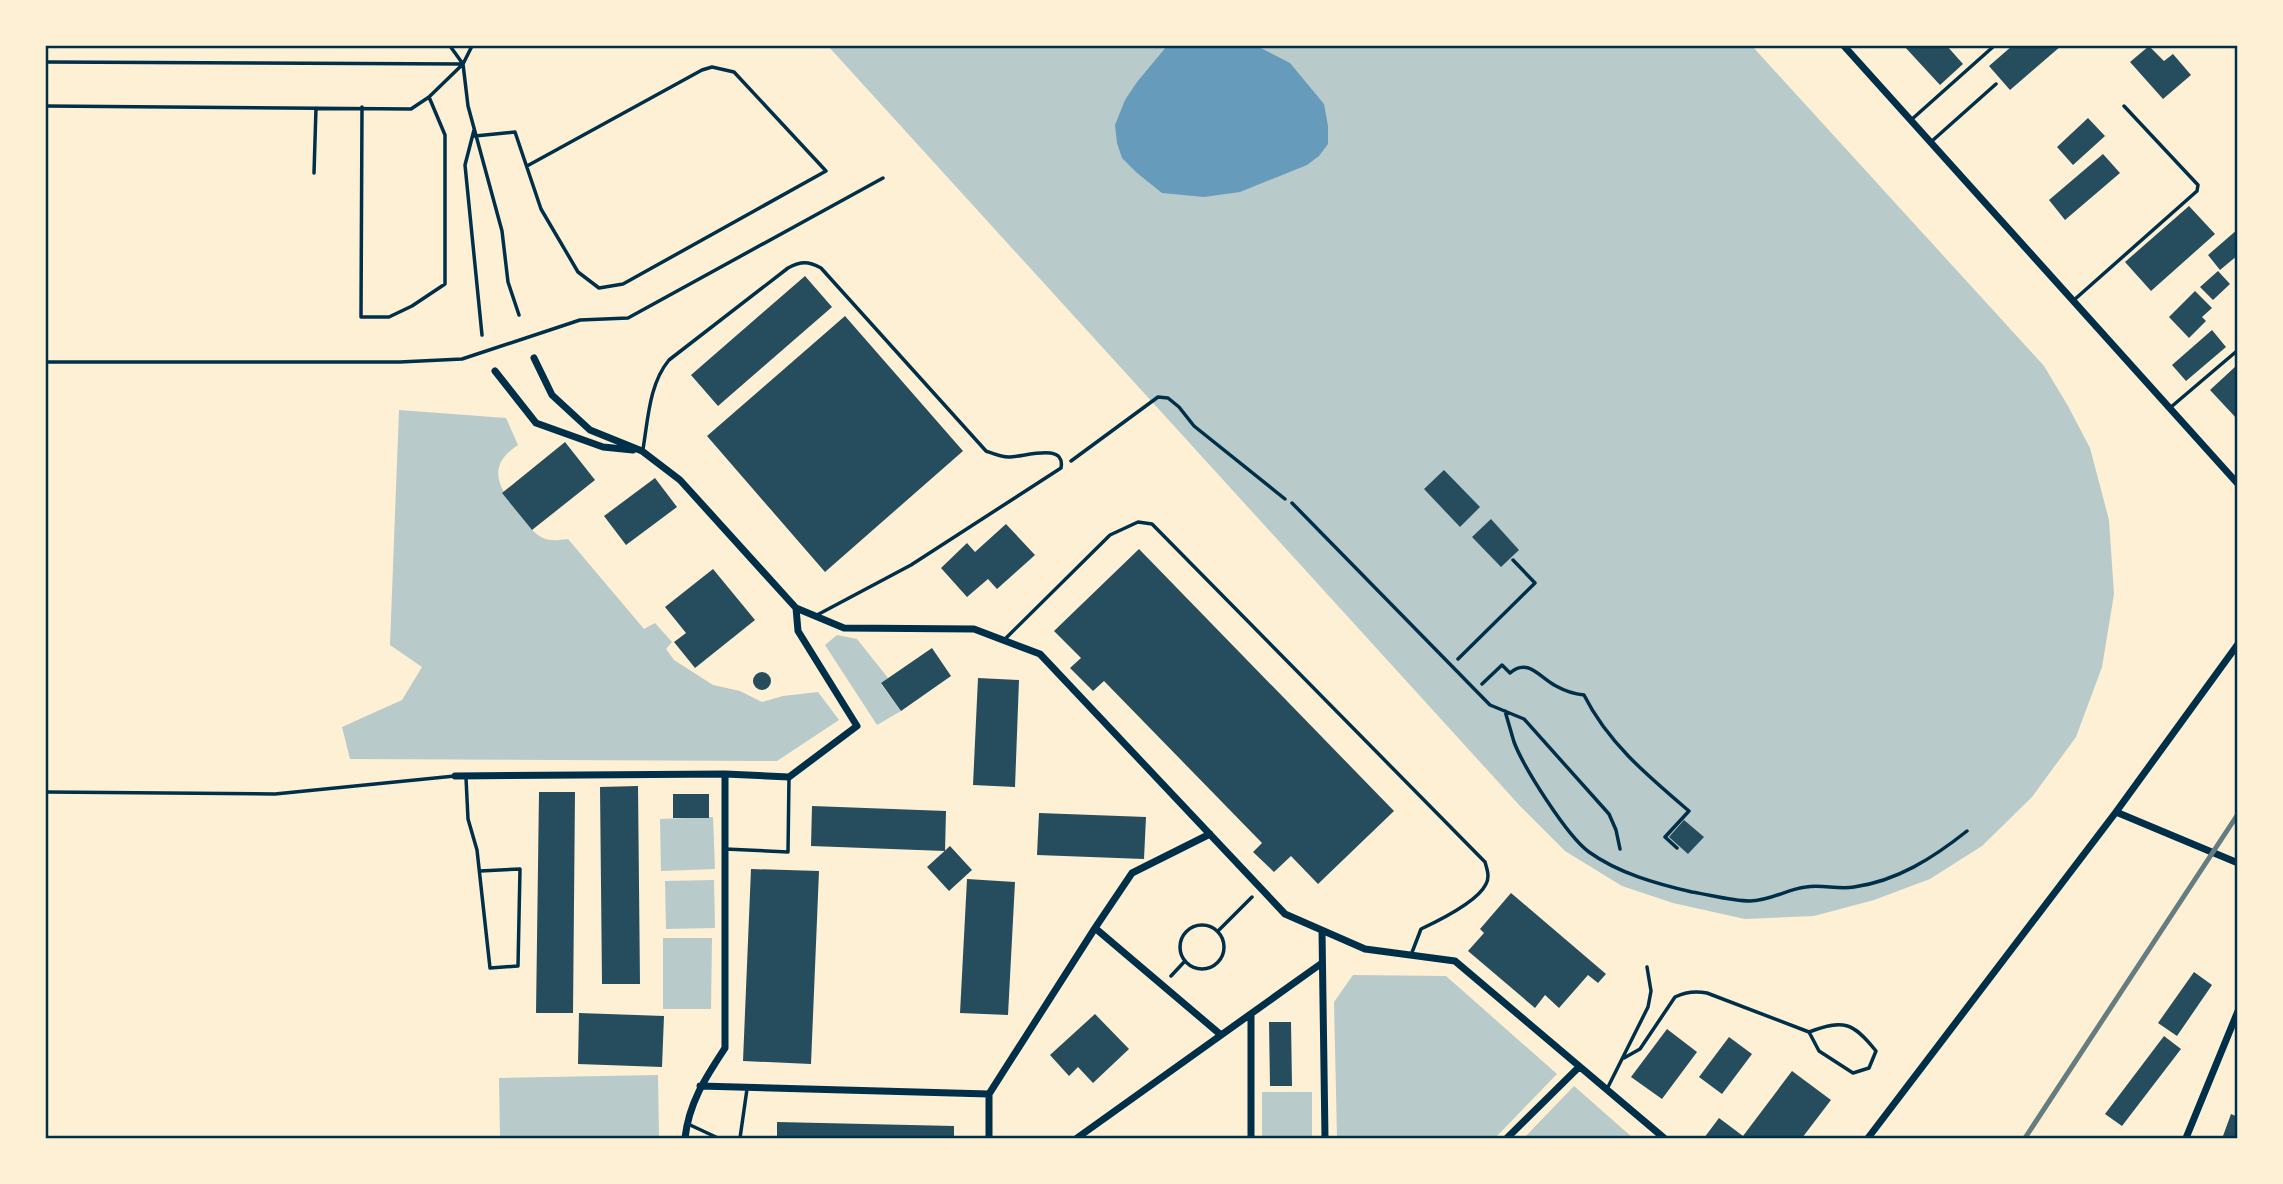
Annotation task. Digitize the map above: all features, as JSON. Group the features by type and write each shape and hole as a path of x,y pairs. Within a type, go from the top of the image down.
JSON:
{"street":[{"path":"1844,46 2238,484"},
{"path":"534,358 552,394 590,430 642,451 680,480 796,608 844,628 974,629 1040,654 1285,914 1365,948 1455,961 1664,1139"},
{"path":"495,370 536,423 603,447 642,451"},
{"path":"455,776 725,774 789,777 857,726 798,631 796,608"},
{"path":"1868,1139 2116,812 2238,644"},
{"path":"685,1139 686,1123 700,1086 726,1048 725,774"},
{"path":"2116,812 2238,863"},
{"path":"989,1139 989,1094 1132,873 1210,834"},
{"path":"1095,928 1221,1035"},
{"path":"1322,931 1325,1139"},
{"path":"1077,1139 1322,963"},
{"path":"2186,1139 2238,1010"},
{"path":"1251,1014 1251,1139"},
{"path":"1507,1139 1578,1067"},
{"path":"700,1086 989,1094"}],"lane":[{"path":"450,46 463,64 468,106 502,231 508,282 519,314"},
{"path":"46,106 411,109 429,97 463,64 472,46"},
{"path":"1911,120 1994,46"},
{"path":"46,62 463,64"},
{"path":"475,136 515,132 541,209 578,272 599,288 623,284 826,171 734,72 712,67 527,166"},
{"path":"1931,143 1996,84"},
{"path":"362,107 361,317 389,317 412,306 445,284 445,135 429,97"},
{"path":"2073,301 2197,191 2198,185 2124,106"},
{"path":"314,173 316,108"},
{"path":"474,128 465,165 482,335"},
{"path":"46,362 387,362 462,359 580,320 628,318 883,178"},
{"path":"642,451 655,383 668,360 788,268 798,262 809,261 821,268 986,451 1004,457 1052,452 1059,456 1061,468 911,565 816,616"},
{"path":"2169,409 2238,350"},
{"path":"1292,503 1490,705 1524,719 1609,814 1620,849"},
{"path":"1004,640 1110,535 1138,522 1152,524 1485,862 1488,875 1486,886 1454,914 1421,929 1411,955"},
{"path":"1506,711 1515,743 1528,768 1561,820 1586,850 1625,872 1680,889 1751,901 1777,897 1799,887 1853,887 1889,879 1918,866 1942,852 1967,831"},
{"path":"46,792 275,794 455,776"},
{"path":"466,776 468,819 477,850 491,968 518,966 520,869 480,871"},
{"path":"725,849 788,852 789,777"},
{"path":"1607,1089 1650,1000 1647,967"},
{"path":"1623,1058 1640,1049 1675,997 1690,992 1707,993 1809,1032 1834,1023 1861,1031 1876,1051 1868,1068 1853,1073 1819,1051 1809,1032"},
{"path":"740,1139 747,1087"},
{"path":"686,1123 718,1139"}],"path":[{"path":"1061,468 1158,397 1168,398 1194,426 1292,503"},
{"path":"1451,666 1535,583 1513,560"},
{"path":"1476,690 1502,665 1510,673 1520,666 1527,667 1559,688 1584,695 1612,740 1689,811 1665,836 1677,848"},
{"path":"1217,931 1261,888"},
{"path":"1198,925 1206,925 1217,931 1223,939 1224,947 1221,958 1215,964 1209,968 1197,969 1185,961 1180,952 1184,933 1198,925"},
{"path":"1162,985 1185,961"}],"shaded area":[{"path":"828,46 1752,46 2044,366 2090,448 2109,520 2114,594 2102,667 2076,737 2032,797 1982,846 1930,879 1874,900 1814,916 1745,919 1673,903 1622,886 1565,851 1521,807"},
{"path":"399,410 506,418 518,445 501,461 499,478 512,504 532,529 544,539 568,539 644,629 655,623 672,642 666,649 674,660 713,685 740,691 762,702 783,696 818,692 839,720 777,761 350,759 342,727 402,700 422,667 390,645"},
{"path":"837,635 857,639 888,678 881,684 901,711 877,725 825,645"},
{"path":"713,817 715,869 661,871 660,819"},
{"path":"714,880 715,928 666,929 665,881"},
{"path":"663,938 712,938 711,1009 663,1009"},
{"path":"1353,975 1446,976 1557,1074 1495,1138 1337,1138 1334,1002"},
{"path":"658,1075 659,1136 500,1138 499,1078"},
{"path":"1574,1086 1633,1138 1524,1138"},
{"path":"1262,1092 1312,1092 1312,1138 1262,1138"}],"water":[{"path":"1167,46 1257,46 1290,63 1324,104 1328,144 1319,156 1307,165 1240,192 1204,197 1162,193 1122,158 1115,125 1125,100"}],"building":[{"path":"1904,46 1947,46 1963,64 1940,85"},
{"path":"2012,46 2061,46 2010,90 1989,66"},
{"path":"2149,46 2164,61 2173,54 2191,75 2163,99 2130,62"},
{"path":"2088,118 2105,136 2073,165 2057,147"},
{"path":"2103,154 2120,173 2065,220 2049,200"},
{"path":"2189,206 2215,234 2151,291 2125,262"},
{"path":"2238,229 2238,255 2220,270 2208,255"},
{"path":"2218,271 2230,284 2213,300 2200,287"},
{"path":"805,276 832,307 718,406 691,375"},
{"path":"2195,291 2212,308 2202,317 2206,321 2189,338 2169,317"},
{"path":"845,316 963,451 825,572 707,436"},
{"path":"2212,330 2226,347 2186,381 2172,365"},
{"path":"2238,367 2238,420 2210,390"},
{"path":"565,442 595,480 532,530 502,493"},
{"path":"1444,470 1480,507 1460,527 1424,489"},
{"path":"655,478 677,507 626,545 604,516"},
{"path":"1491,519 1519,550 1501,567 1472,537"},
{"path":"1006,524 1035,555 997,589 988,579 967,597 941,568 967,543 975,552"},
{"path":"1139,549 1394,811 1318,884 1291,856 1274,872 1253,852 1262,843 1104,681 1093,691 1070,668 1081,658 1054,631"},
{"path":"713,569 755,620 695,668 674,642 686,633 665,607"},
{"path":"932,648 951,676 901,711 881,683"},
{"path":"762,672 768,675 771,681 768,687 762,690 756,687 753,681 756,675"},
{"path":"978,678 1019,680 1015,787 973,785"},
{"path":"638,786 640,984 602,984 600,787"},
{"path":"539,792 575,792 573,1013 536,1013"},
{"path":"673,794 709,794 709,818 673,818"},
{"path":"812,806 946,811 945,851 811,846"},
{"path":"1039,813 1146,817 1144,859 1037,855"},
{"path":"1684,820 1704,837 1688,854 1669,837"},
{"path":"950,846 972,870 949,891 927,867"},
{"path":"751,869 819,871 811,1064 743,1061"},
{"path":"967,879 1015,882 1008,1015 960,1013"},
{"path":"1511,893 1606,974 1598,983 1588,975 1559,1008 1545,995 1535,1008 1468,951 1484,933 1480,929"},
{"path":"2194,972 2212,985 2177,1036 2158,1023"},
{"path":"579,1013 664,1016 662,1067 578,1064"},
{"path":"1095,1014 1129,1049 1093,1083 1078,1067 1069,1076 1050,1055"},
{"path":"1269,1022 1291,1022 1292,1086 1270,1086"},
{"path":"1667,1029 1697,1052 1662,1099 1631,1077"},
{"path":"2164,1036 2181,1049 2122,1126 2105,1114"},
{"path":"1729,1037 1752,1054 1722,1094 1699,1077"},
{"path":"1792,1071 1831,1100 1802,1138 1704,1138 1719,1118 1743,1136"},
{"path":"2231,1114 2238,1117 2238,1138 2223,1136"},
{"path":"777,1122 954,1126 954,1138 777,1138"}],"railway":[{"path":"2025,1138 2238,814"}]}
